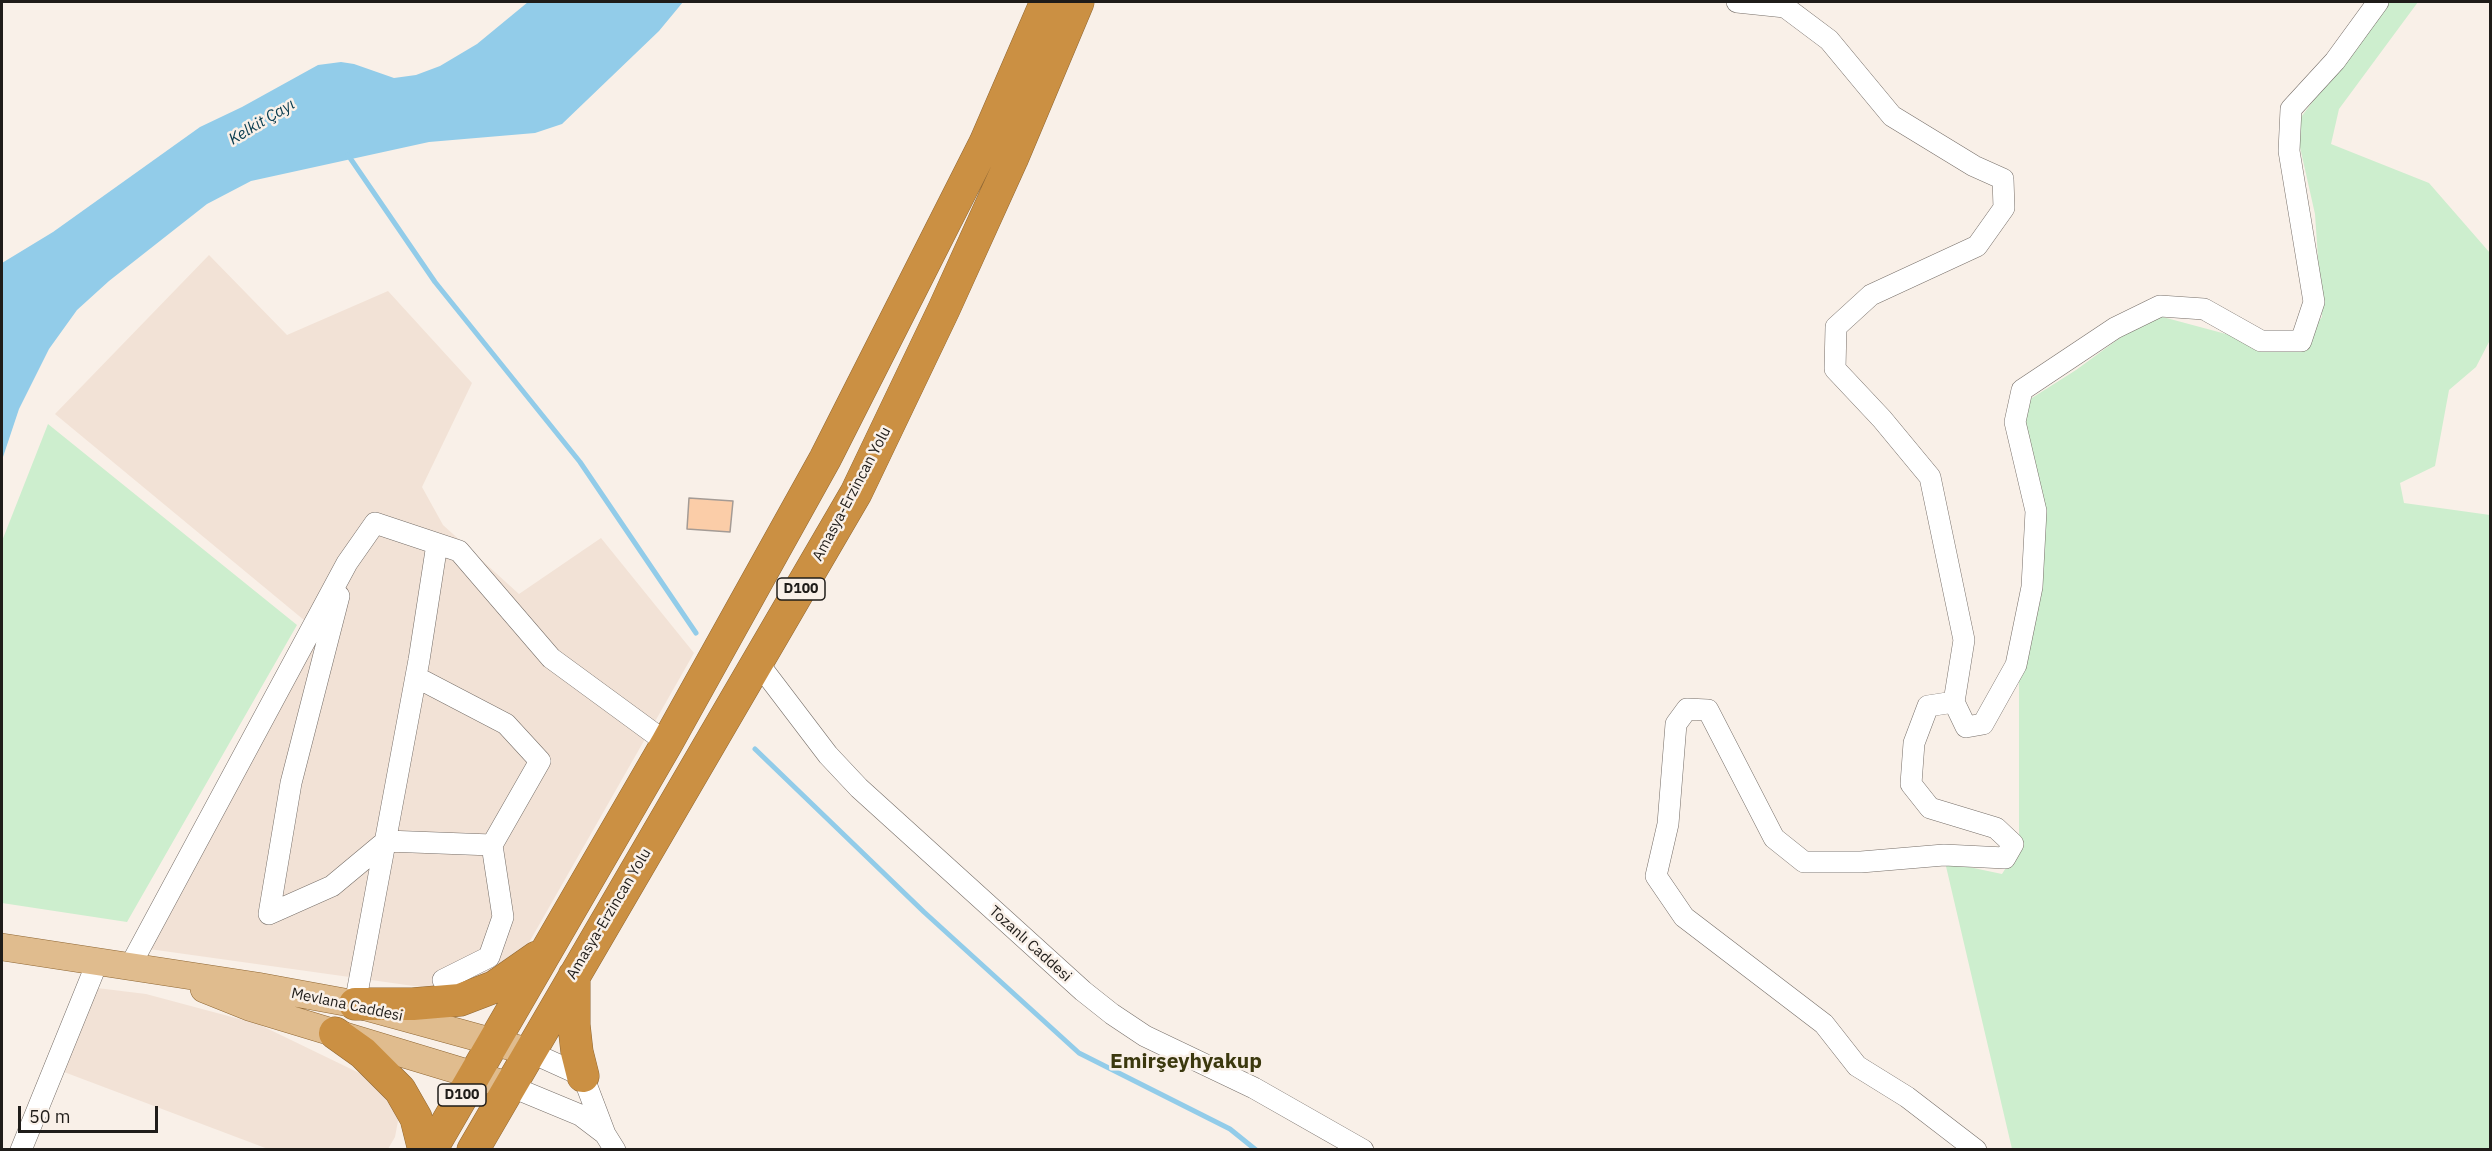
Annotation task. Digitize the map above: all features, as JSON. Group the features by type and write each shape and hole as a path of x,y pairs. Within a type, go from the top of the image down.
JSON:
{"highway":[{"name":"D100","path":"431,1149 667,743 825,459 985,143 1046,2"},
{"name":"Amasya-Erzincan Yolu","path":"473,1149 861,484 1002,180 1078,2"},
{"path":"356,1004 413,1004 460,1000 494,987 547,949"},
{"path":"574,974 574,1025 583,1076"},
{"path":"335,1033 363,1053 400,1090 416,1118 424,1149"}],"main road":[{"name":"Mevlana Caddesi","path":"2,947 257,986 356,1004 530,1052"},
{"name":"Mevlana Caddesi","path":"161,973 249,1007 510,1086"}],"street":[{"path":"1737,2 1785,7 1829,40 1892,116 1974,166 2003,179 2004,208 1977,246 1871,295 1836,327 1835,369 1882,419 1930,477 1964,640 1954,702 1966,727 1983,724 2016,665 2032,587 2036,511 2015,422 2022,390 2115,328 2160,306 2204,309 2261,340 2301,341 2314,302 2289,151 2291,109 2336,61 2378,2"},
{"path":"129,968 347,563 375,523 459,551 551,658 667,743"},
{"path":"356,1004 416,677 437,544"},
{"path":"347,563 291,783 268,914 332,886 386,841 492,845"},
{"name":"Tozanlı Caddesi","path":"758,663 828,755 859,788 1090,997 1145,1035 1254,1088 1363,1149"},
{"path":"416,677 506,724 540,760 492,845 503,917 489,957 443,980"},
{"path":"1954,702 1928,706 1914,743 1911,784 1930,808 1996,828 2013,844 2005,858 1944,855 1861,862 1804,862 1774,838 1708,710 1688,709 1676,724 1668,824 1656,876 1684,917 1824,1024 1857,1066 1907,1097 1976,1149"},
{"path":"21,1149 97,963"},
{"path":"530,1052 583,1076 610,1142"},
{"path":"510,1086 580,1115 610,1142"}],"shaded area":[{"path":"209,255 287,335 388,291 472,383 422,487 443,525 519,594 601,538 694,653 523,953 467,986 421,987 149,949 316,630 55,414"},
{"path":"97,988 146,994 258,1024 382,1084 394,1103 398,1121 395,1137 388,1149 268,1149 64,1072"}],"green space":[{"path":"2388,2 2418,2 2339,109 2331,144 2429,183 2490,253 2490,340 2476,367 2449,390 2435,466 2400,483 2404,503 2490,515 2490,1149 2012,1149 1945,862 2002,874 2019,847 2019,668 2039,515 2016,440 2024,403 2076,370 2128,332 2159,316 2293,352 2322,317 2315,214 2295,125"},
{"path":"48,424 297,625 127,922 2,903 2,541"}],"water":[{"name":"Kelkit Çayı","path":"528,2 683,2 659,31 562,124 535,133 429,142 251,181 207,204 109,281 77,310 49,349 19,409 2,460 2,263 53,232 200,127 242,107 318,65 341,62 354,64 394,78 416,75 440,66 477,44"}],"building":[{"path":"689,498 733,501 730,532 687,529"}],"waterway":[{"path":"348,155 435,282 580,462 696,633"},
{"path":"755,749 924,912 1079,1053 1230,1129 1256,1150"}],"district":[{"name":"Emirşeyhyakup","path":"1186,1062"}]}
